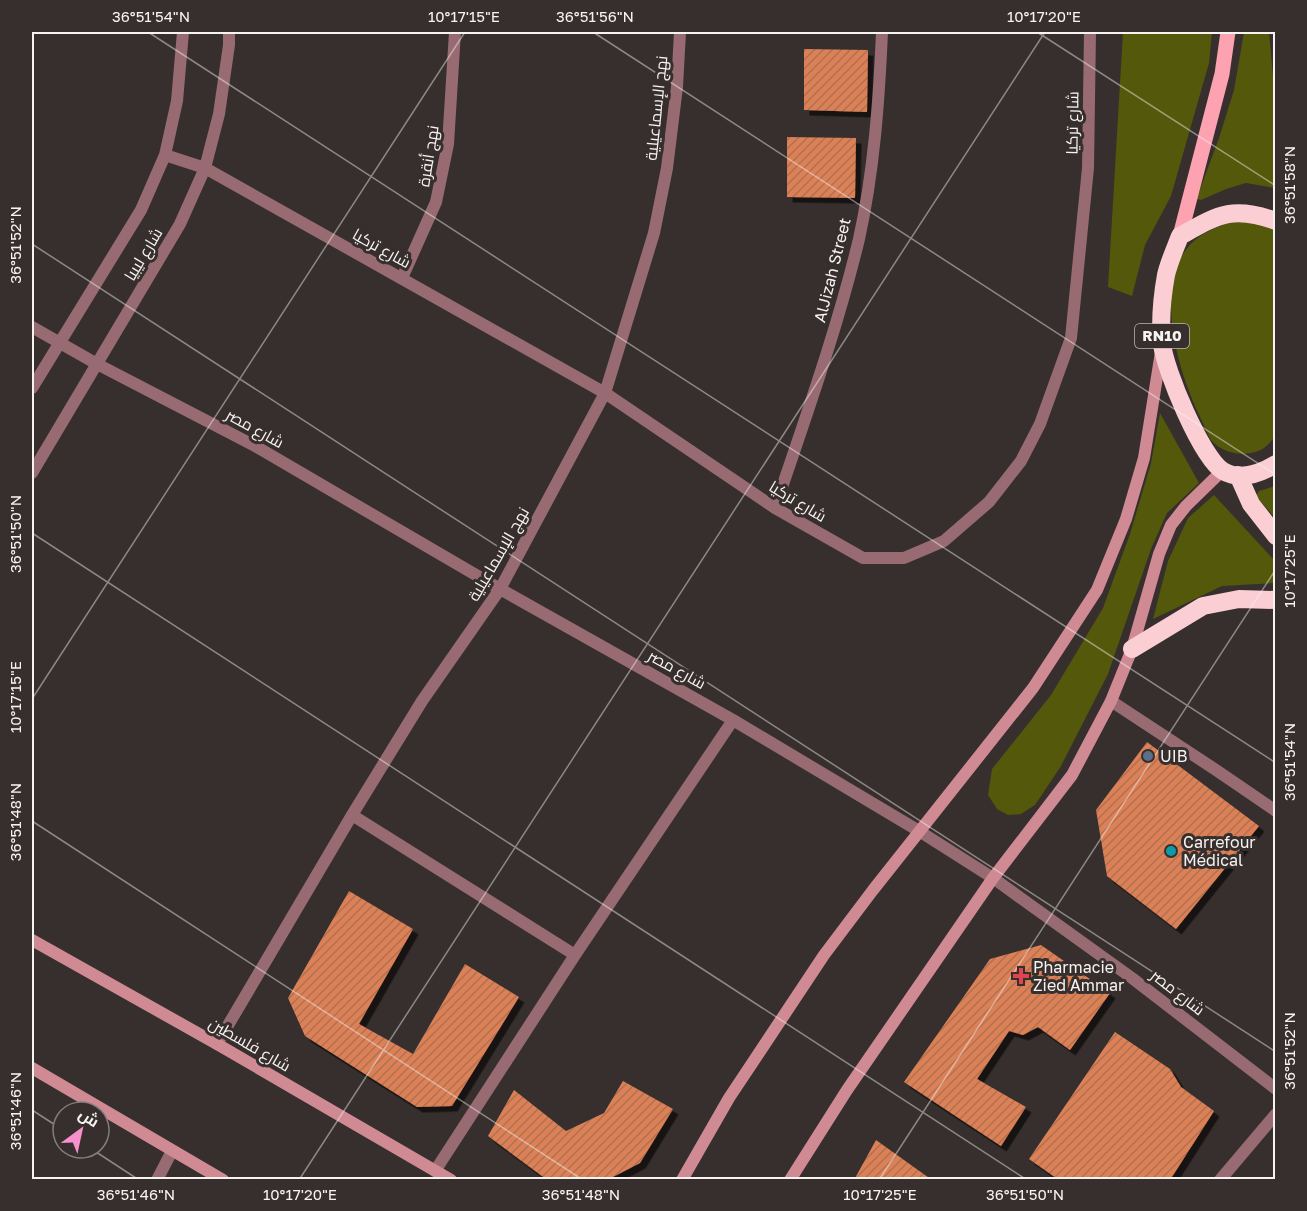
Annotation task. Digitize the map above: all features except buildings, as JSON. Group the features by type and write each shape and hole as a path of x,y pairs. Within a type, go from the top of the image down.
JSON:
{"highway":[{"path":"1180,236 1225,214 1252,213 1275,221"},
{"name":"RN10","path":"1180,236 1166,274 1162,345 1177,393 1200,442 1230,473 1275,536"},
{"path":"1230,473 1256,474 1275,464"},
{"path":"1132,649 1203,606 1239,599 1275,600"}],"main road":[{"name":"RN10","path":"1180,236 1217,95 1228,32"}],"street":[{"name":"شارع ليبيا","path":"32,388 141,210 165,155 177,101 183,32"},
{"name":"شارع ليبيا","path":"32,473 180,224 205,168 219,114 229,32"},
{"name":"نهج أنقرة","path":"402,278 439,191 448,144 455,32"},
{"name":"نهج الإسماعيلية","path":"217,1044 422,701 500,589 605,393 654,233 667,168 677,87 680,32"},
{"name":"AlJizah Street","path":"775,508 833,331 859,238 877,127 882,32"},
{"name":"شارع تركيا","path":"165,155 205,168 605,393 775,508 863,558 904,558 944,541 989,502 1021,461 1040,424 1071,338 1088,168 1090,32"},
{"name":"شارع مصر","path":"32,327 97,364 255,446 500,589 733,720 919,831 993,878 1132,978 1275,1089"},
{"path":"682,1179 729,1098 824,955 1033,688 1097,590 1126,519 1144,458 1162,345"},
{"path":"790,1179 847,1090 993,878 1072,775 1111,701 1132,649 1159,554 1171,525 1186,506 1230,473"},
{"path":"1111,701 1275,812"},
{"path":"435,1171 575,955 733,720"},
{"path":"352,815 575,955"},
{"name":"شارع فلسطين","path":"32,940 451,1179"},
{"path":"32,1068 223,1179"},
{"path":"1220,1179 1275,1114"},
{"path":"157,1179 172,1151"}],"shaded area":[{"path":"1123,32 1212,32 1209,63 1171,196 1145,245 1132,296 1108,287"},
{"path":"1244,32 1269,32 1276,109 1275,188 1246,183 1201,200 1197,199 1234,90"},
{"path":"1236,220 1254,221 1275,230 1275,437 1261,450 1245,454 1226,451 1211,440 1193,401 1179,360 1171,315 1171,293 1175,272 1183,254 1200,237"},
{"path":"1160,413 1199,483 1167,513 1151,549 1108,674 1061,766 1035,805 1021,814 1008,815 997,809 988,795 992,769 1051,695 1103,608 1130,534 1151,463"},
{"path":"1275,486 1275,518 1256,496 1259,491"},
{"path":"1214,495 1275,561 1275,583 1222,586 1153,619 1168,561 1188,518"}],"place":[{"name":"UIB","path":"1148,756"},
{"name":"Carrefour Médical","path":"1171,851"},
{"name":"Pharmacie Zied Ammar","path":"1021,976"}]}
